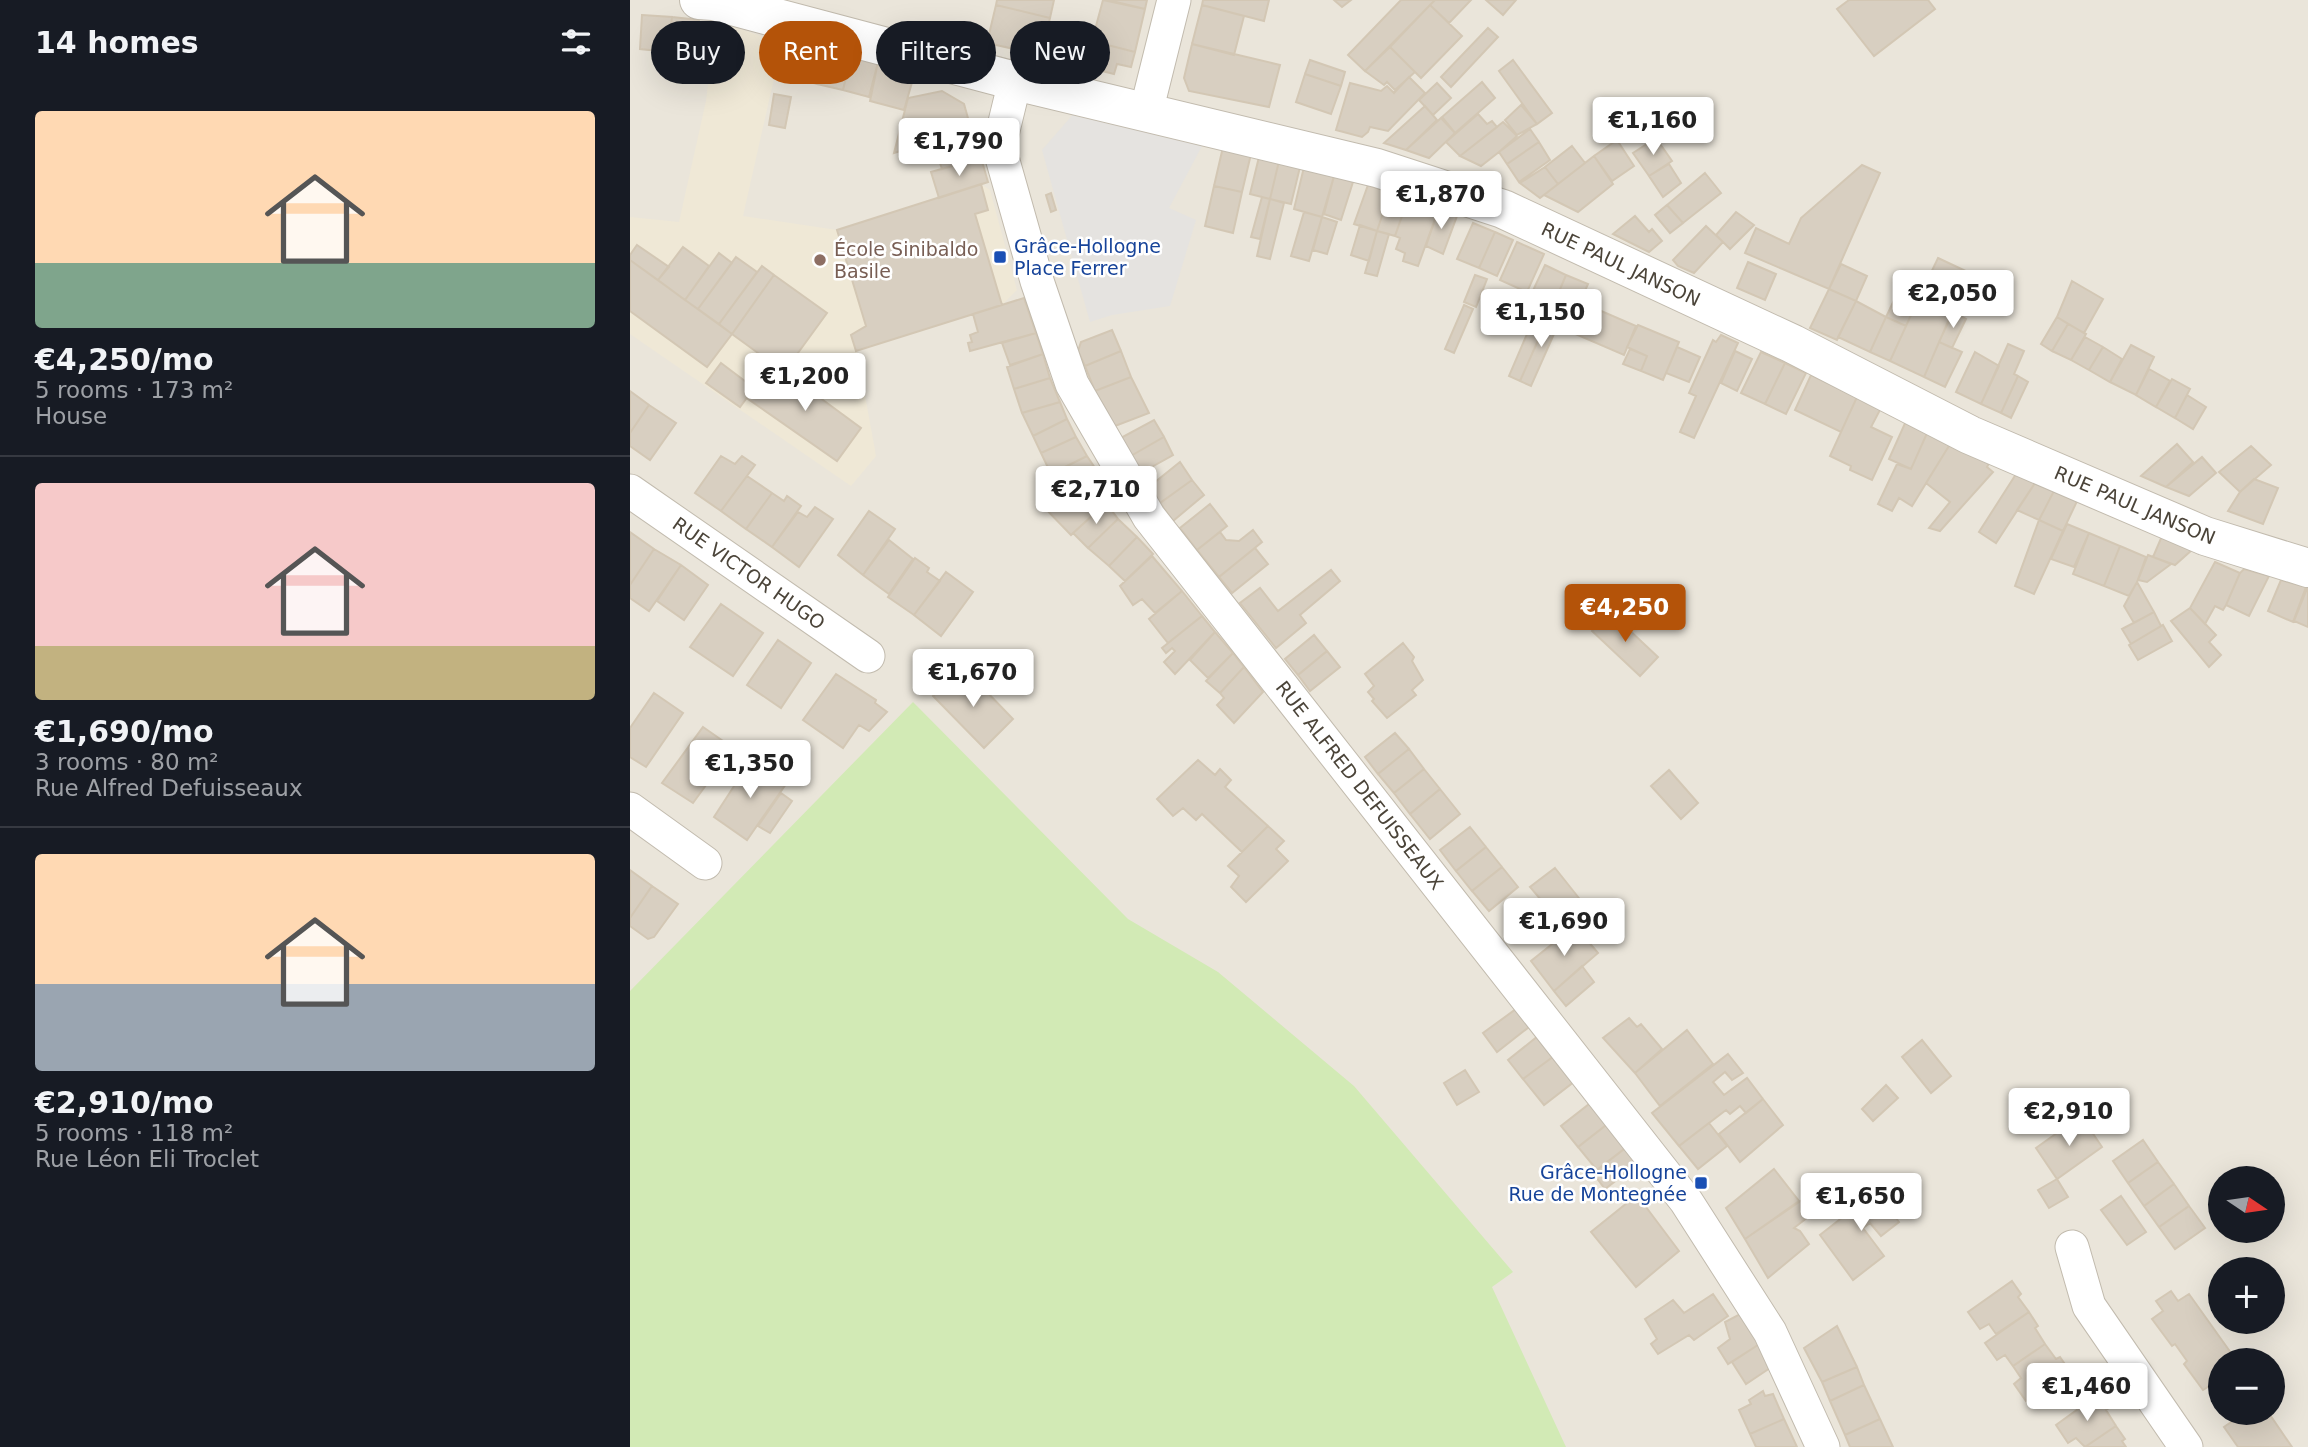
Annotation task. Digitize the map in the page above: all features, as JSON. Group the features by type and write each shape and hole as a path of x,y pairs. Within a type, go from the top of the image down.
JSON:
{"street":[{"name":"RUE PAUL JANSON","path":"699,0 713,1 1010,80"},
{"path":"1146,112 1174,0"},
{"name":"RUE ALFRED DEFUISSEAUX","path":"1013,84 999,147 1037,281 1072,384 1149,517 1686,1201 1770,1332 1823,1447"},
{"name":"RUE PAUL JANSON","path":"1027,84 1377,168 1503,209 1793,344 1970,435 2205,536 2308,568"},
{"name":"RUE VICTOR HUGO","path":"630,491 868,656"},
{"path":"630,809 705,863"},
{"path":"2072,1247 2089,1306 2186,1447"}],"shaded area":[{"path":"630,0 2308,0 2308,1447 630,1447"},
{"name":"École Sinibaldo Basile","path":"745,31 759,35 759,84 773,84 743,216 837,230 981,184 990,190 1017,290 1002,305 857,351 876,456 851,486 630,334 630,217 679,222 708,84 745,84"},
{"path":"1076,111 1170,133 1202,146 1169,208 1196,220 1170,306 1112,315 1090,322 1042,150"}],"green space":[{"path":"913,702 1128,919 1218,972 1354,1086 1513,1272 1492,1287 1566,1447 630,1447 630,991"}],"building":[{"path":"997,0 1054,0 1050,18 996,5"},
{"path":"1103,0 1145,9 1135,52 1110,46 1110,21 1097,21"},
{"path":"1108,0 1147,0 1145,9"},
{"path":"1203,0 1269,0 1264,21 1202,5"},
{"path":"1334,0 1351,0 1342,7"},
{"path":"1401,0 1435,0 1365,71 1348,55"},
{"path":"1435,0 1471,0 1449,23 1430,5"},
{"path":"1486,0 1516,0 1503,15"},
{"path":"1849,0 1928,0 1935,9 1874,56 1837,9"},
{"path":"996,5 1050,18 1049,21 1010,21 1010,48 996,45 996,21 992,21"},
{"path":"1202,5 1244,16 1234,55 1192,44"},
{"path":"1430,5 1462,36 1421,78 1390,47"},
{"path":"642,15 672,17 672,21 651,21 651,50 640,49"},
{"path":"672,17 699,20 699,21 672,21"},
{"path":"1488,28 1498,37 1451,87 1441,77"},
{"path":"1192,44 1280,65 1269,107 1189,91 1184,78"},
{"path":"1110,46 1135,52 1131,67 1117,64 1114,74 1110,73"},
{"path":"1390,47 1415,72 1395,90 1387,82 1384,85 1365,71"},
{"path":"862,58 876,62 869,97 843,90 844,84 862,84"},
{"path":"1310,60 1345,72 1341,86 1305,74"},
{"path":"1513,60 1552,113 1537,124 1499,71"},
{"path":"876,72 876,84 912,84 904,110 870,101"},
{"path":"1305,74 1341,86 1331,114 1296,102"},
{"path":"1409,77 1425,93 1388,131 1370,127 1362,137 1336,130 1350,83 1381,91 1387,86 1394,93"},
{"path":"1482,82 1495,98 1455,133 1442,117"},
{"path":"1437,83 1451,98 1433,115 1419,100"},
{"path":"817,84 844,84 843,90"},
{"path":"942,91 964,104 971,129 894,153 908,98"},
{"path":"774,94 791,97 785,128 769,125"},
{"path":"1521,105 1537,124 1517,135 1505,120"},
{"path":"1425,106 1437,120 1406,150 1384,143"},
{"path":"1478,114 1487,124 1492,121 1497,127 1460,156 1446,142"},
{"path":"1441,118 1455,133 1429,158 1406,150"},
{"path":"1503,122 1517,136 1499,152 1481,166 1460,156"},
{"path":"971,129 981,158 942,169 933,142"},
{"path":"1530,129 1539,142 1507,164 1499,152"},
{"path":"1656,138 1672,161 1649,176 1633,153"},
{"path":"1617,140 1634,166 1612,181 1594,156"},
{"path":"1539,142 1550,160 1519,182 1507,164"},
{"path":"1572,146 1585,163 1558,184 1545,167"},
{"path":"1223,147 1251,154 1242,192 1214,186"},
{"path":"1594,156 1613,184 1578,212 1544,195"},
{"path":"1259,157 1279,161 1270,199 1250,194"},
{"path":"981,158 988,182 939,198 931,172"},
{"path":"1279,161 1300,167 1291,204 1270,199"},
{"path":"1669,164 1681,183 1663,197 1649,176"},
{"path":"1862,165 1880,173 1829,289 1745,253 1756,228 1789,244 1801,218"},
{"path":"1304,167 1334,176 1322,217 1294,209"},
{"path":"1545,167 1558,184 1540,198 1520,183"},
{"path":"1705,173 1721,193 1683,223 1667,205"},
{"path":"1334,176 1353,182 1341,220 1324,214"},
{"path":"981,184 988,210 975,214 1002,305 856,351 851,335 866,326 837,230"},
{"path":"1368,185 1390,192 1377,231 1354,224"},
{"path":"1214,186 1242,192 1233,233 1205,226"},
{"path":"1390,192 1408,199 1395,236 1377,231"},
{"path":"1051,193 1056,210 1051,212 1046,195"},
{"path":"1262,197 1270,199 1260,239 1251,237"},
{"path":"1270,199 1284,203 1270,259 1257,256"},
{"path":"1408,199 1439,208 1418,266 1403,261 1405,253 1396,249 1400,238 1395,236"},
{"path":"1667,205 1683,223 1670,233 1655,215"},
{"path":"1439,208 1457,216 1443,254 1426,246"},
{"path":"1304,212 1322,217 1309,261 1291,256"},
{"path":"1736,212 1754,225 1730,249 1716,235"},
{"path":"1635,216 1649,232 1652,229 1662,241 1649,252 1613,234"},
{"path":"1322,217 1337,222 1327,254 1313,250"},
{"path":"1473,223 1495,232 1479,268 1457,259"},
{"path":"1360,225 1377,231 1369,261 1351,255"},
{"path":"1706,226 1723,242 1694,273 1678,266 1673,260"},
{"path":"1377,231 1389,234 1377,276 1365,273"},
{"path":"1495,232 1513,240 1497,276 1479,268"},
{"path":"1517,242 1544,254 1527,292 1500,280"},
{"path":"637,245 669,267 658,280 630,260 630,255"},
{"path":"683,247 709,266 685,300 658,280"},
{"path":"719,253 732,263 698,309 685,300"},
{"path":"736,257 757,272 719,324 698,309"},
{"path":"1938,258 1970,273 1950,317 1917,302"},
{"path":"630,260 732,334 707,367 630,311"},
{"path":"1748,262 1776,274 1765,300 1737,288"},
{"path":"1841,264 1867,276 1856,301 1829,289"},
{"path":"1545,265 1566,275 1551,311 1528,301"},
{"path":"762,266 774,275 732,334 719,324"},
{"path":"774,275 827,313 784,372 732,334"},
{"path":"1475,275 1487,279 1476,307 1464,302"},
{"path":"1566,275 1588,284 1572,320 1551,311"},
{"path":"1906,275 1925,284 1906,326 1886,317"},
{"path":"2072,281 2103,299 2084,333 2057,317"},
{"path":"1829,289 1856,301 1837,340 1810,328"},
{"path":"1510,291 1524,297 1509,330 1495,323"},
{"path":"1024,298 1036,333 970,351 970,335 978,332 973,314"},
{"path":"1856,301 1886,317 1870,352 1838,337"},
{"path":"1917,302 1950,317 1924,377 1890,361"},
{"path":"1585,304 1636,326 1624,355 1573,333"},
{"path":"1464,305 1473,309 1454,353 1445,349"},
{"path":"1539,306 1551,311 1520,381 1509,376"},
{"path":"1551,311 1562,316 1531,386 1520,381"},
{"path":"1953,312 1966,319 1952,348 1939,342"},
{"path":"1886,317 1906,326 1890,361 1870,352"},
{"path":"2057,317 2068,324 2052,351 2041,344"},
{"path":"2068,324 2086,334 2071,360 2052,351"},
{"path":"1638,325 1679,342 1663,380 1641,371 1647,356 1627,347"},
{"path":"1112,330 1121,351 1085,366 1078,351 1081,342"},
{"path":"1036,333 1043,354 1010,365 1002,343"},
{"path":"1721,335 1738,343 1694,438 1680,432 1696,396 1689,393 1713,340 1716,342"},
{"path":"2085,337 2103,347 2089,370 2071,360"},
{"path":"1939,342 1962,352 1945,387 1924,377"},
{"path":"2008,344 2024,351 2014,374 2018,376 2001,413 1981,404"},
{"path":"2131,345 2154,357 2136,395 2110,382"},
{"path":"1677,347 1700,357 1689,382 1666,373"},
{"path":"2103,347 2122,359 2110,382 2089,370"},
{"path":"1630,349 1647,356 1641,371 1623,364"},
{"path":"1121,351 1131,377 1095,391 1085,366"},
{"path":"1735,351 1752,359 1737,391 1721,383"},
{"path":"1761,352 1785,363 1765,404 1741,393"},
{"path":"1975,352 1999,366 1981,404 1956,392"},
{"path":"1043,354 1050,378 1014,389 1007,367"},
{"path":"721,363 754,388 740,407 706,383"},
{"path":"1785,363 1806,373 1786,414 1765,404"},
{"path":"774,364 861,428 837,461 748,399"},
{"path":"2149,369 2170,381 2156,407 2136,395"},
{"path":"1811,375 1857,397 1841,432 1795,410"},
{"path":"2018,376 2028,382 2011,418 2001,413"},
{"path":"1131,377 1149,413 1115,426 1095,391"},
{"path":"1050,378 1060,402 1022,413 1014,389"},
{"path":"2172,379 2190,389 2175,418 2156,407"},
{"path":"630,391 649,405 630,433"},
{"path":"2187,395 2206,407 2193,429 2175,418"},
{"path":"1857,397 1881,408 1871,427 1892,437 1872,480 1850,470 1851,466 1830,456"},
{"path":"1060,402 1067,419 1033,436 1022,413"},
{"path":"649,405 676,423 650,460 630,446 630,433"},
{"path":"1067,419 1076,437 1041,453 1033,436"},
{"path":"1154,420 1164,437 1129,457 1119,439"},
{"path":"1906,421 1928,431 1911,469 1889,459"},
{"path":"1928,431 1952,441 1912,506 1899,498 1892,511 1878,504 1897,464 1911,469"},
{"path":"1076,437 1087,456 1051,474 1041,453"},
{"path":"1164,437 1173,455 1139,474 1129,457"},
{"path":"1952,441 1991,460 1987,467 1993,472 1940,531 1929,528 1950,502 1926,483"},
{"path":"2177,444 2193,462 2166,487 2141,476"},
{"path":"2251,446 2271,465 2240,492 2219,472"},
{"path":"721,456 735,464 742,456 755,465 721,511 695,493"},
{"path":"1087,456 1095,468 1059,490 1051,474"},
{"path":"2202,457 2216,473 2189,496 2166,487"},
{"path":"1180,462 1192,480 1160,503 1149,487"},
{"path":"1095,468 1109,496 1106,503 1071,535 1039,502"},
{"path":"2018,471 2037,480 1996,543 1979,532"},
{"path":"747,476 772,493 746,529 721,511"},
{"path":"2254,479 2278,488 2263,524 2228,511 2240,492"},
{"path":"1192,480 1204,495 1173,521 1160,503"},
{"path":"2037,480 2055,489 2039,520 2017,510"},
{"path":"2055,489 2078,499 2063,531 2039,520"},
{"path":"772,493 784,501 787,496 801,506 772,547 746,529"},
{"path":"1106,503 1118,519 1088,548 1073,533"},
{"path":"1210,504 1227,526 1197,550 1180,528"},
{"path":"815,507 833,519 799,567 772,547 798,512 807,517"},
{"path":"869,511 895,529 863,575 838,555"},
{"path":"1118,519 1137,537 1109,566 1088,548"},
{"path":"2039,520 2063,531 2034,594 2015,586"},
{"path":"2067,524 2089,533 2074,567 2051,559"},
{"path":"1253,530 1262,542 1219,577 1197,550 1220,532 1226,540 1239,541"},
{"path":"630,532 654,549 630,585"},
{"path":"2089,533 2120,546 2104,586 2073,574"},
{"path":"2162,536 2193,549 2175,565 2153,557"},
{"path":"1137,537 1153,554 1125,581 1109,566"},
{"path":"889,540 913,559 889,594 863,575"},
{"path":"2120,546 2146,557 2129,596 2104,586"},
{"path":"1255,548 1268,564 1232,593 1219,577"},
{"path":"654,549 681,565 649,611 630,598 630,585"},
{"path":"2148,555 2171,564 2147,582 2138,580"},
{"path":"1152,556 1182,591 1155,613 1142,599 1133,605 1120,586"},
{"path":"915,558 929,568 927,572 940,581 914,615 888,597"},
{"path":"2215,562 2240,573 2223,610 2215,606 2205,624 2190,608"},
{"path":"681,565 708,585 684,620 657,601"},
{"path":"2244,569 2269,576 2249,616 2226,605"},
{"path":"1331,570 1340,581 1300,615 1306,623 1276,648 1240,603 1260,588 1278,611"},
{"path":"946,572 973,592 941,636 914,615"},
{"path":"2281,580 2306,587 2293,622 2268,611"},
{"path":"2137,582 2154,612 2134,623 2124,606"},
{"path":"2308,586 2308,627 2294,621"},
{"path":"1182,591 1202,616 1168,643 1149,619"},
{"path":"721,604 763,633 733,676 690,647"},
{"path":"2190,608 2216,635 2209,642 2221,655 2209,667 2171,621"},
{"path":"1610,612 1658,657 1640,676 1592,631"},
{"path":"2154,612 2161,626 2131,644 2122,629"},
{"path":"1202,616 1215,632 1175,674 1164,662 1175,651 1172,648 1166,653 1162,648"},
{"path":"2163,625 2172,641 2138,660 2129,645"},
{"path":"1215,632 1233,653 1208,678 1190,660"},
{"path":"1314,635 1327,651 1298,675 1285,659"},
{"path":"778,640 811,663 781,708 747,685"},
{"path":"1403,643 1414,657 1412,661 1423,680 1412,690 1416,695 1387,718 1372,701 1374,699 1368,692 1374,686 1365,674"},
{"path":"1327,651 1340,667 1310,691 1298,675"},
{"path":"1233,653 1244,667 1220,693 1206,681"},
{"path":"1244,667 1263,692 1234,723 1217,705 1224,698 1220,693"},
{"path":"958,671 977,690 981,686 1013,719 984,748 933,696"},
{"path":"836,674 876,700 875,703 887,712 869,731 859,725 843,748 803,720"},
{"path":"654,693 683,713 646,767 630,757 630,728"},
{"path":"703,727 733,748 693,803 662,783"},
{"path":"1395,733 1409,749 1378,774 1365,757"},
{"path":"1409,749 1424,769 1394,793 1378,774"},
{"path":"751,760 786,784 747,840 714,817"},
{"path":"1198,760 1215,775 1220,769 1231,780 1225,787 1268,826 1242,852 1202,814 1196,820 1183,808 1173,816 1157,799"},
{"path":"1424,769 1440,789 1410,814 1394,793"},
{"path":"1669,770 1698,803 1681,819 1651,786"},
{"path":"1440,789 1460,814 1430,839 1410,814"},
{"path":"781,793 792,801 770,833 758,826"},
{"path":"1268,826 1284,841 1276,849 1288,861 1246,902 1231,887 1239,876 1228,866"},
{"path":"1470,827 1486,847 1456,871 1440,850"},
{"path":"1486,847 1502,867 1472,891 1456,871"},
{"path":"1502,867 1518,887 1489,911 1472,891"},
{"path":"1555,868 1586,907 1551,935 1536,917 1547,907 1530,887"},
{"path":"630,870 652,886 630,918"},
{"path":"652,886 678,904 654,937 648,939 630,926 630,918"},
{"path":"1575,926 1598,953 1554,991 1531,961"},
{"path":"1582,966 1594,982 1566,1006 1554,991"},
{"path":"1516,1009 1529,1027 1497,1052 1483,1033"},
{"path":"1629,1018 1637,1027 1641,1024 1662,1049 1635,1073 1603,1038"},
{"path":"1687,1030 1713,1064 1660,1106 1635,1073"},
{"path":"1538,1036 1554,1056 1523,1079 1508,1060"},
{"path":"1922,1040 1951,1076 1931,1093 1902,1057"},
{"path":"1728,1054 1743,1073 1732,1080 1725,1072 1713,1082 1724,1095 1747,1078 1763,1099 1746,1113 1740,1106 1730,1114 1726,1110 1679,1146 1652,1113"},
{"path":"1554,1056 1575,1081 1544,1105 1523,1079"},
{"path":"1465,1070 1479,1092 1457,1105 1444,1083"},
{"path":"1886,1085 1898,1098 1873,1121 1862,1109"},
{"path":"1763,1099 1783,1125 1740,1162 1719,1134"},
{"path":"1593,1101 1610,1122 1578,1147 1561,1126"},
{"path":"2081,1116 2102,1147 2057,1179 2036,1148"},
{"path":"1610,1122 1628,1146 1597,1170 1578,1147"},
{"path":"1709,1123 1727,1146 1698,1169 1679,1146"},
{"path":"2143,1140 2158,1162 2128,1183 2113,1161"},
{"path":"1628,1146 1640,1162 1605,1189 1593,1173"},
{"path":"2158,1162 2174,1184 2144,1206 2128,1183"},
{"path":"1774,1169 1799,1201 1745,1239 1726,1208"},
{"path":"2057,1179 2068,1197 2049,1208 2038,1190"},
{"path":"1885,1184 1896,1196 1878,1211 1879,1214 1888,1208 1899,1222 1881,1236 1870,1223 1863,1228 1884,1256 1853,1280 1820,1235"},
{"path":"2174,1184 2189,1206 2159,1227 2144,1206"},
{"path":"1637,1195 1679,1251 1636,1287 1591,1232"},
{"path":"2121,1196 2146,1232 2127,1245 2101,1210"},
{"path":"1802,1200 1813,1213 1794,1228 1800,1231 1809,1244 1768,1278 1745,1239"},
{"path":"2189,1206 2205,1228 2175,1249 2159,1227"},
{"path":"2012,1281 2021,1294 2018,1297 2029,1312 1996,1334 1989,1324 1980,1329 1968,1312"},
{"path":"2171,1291 2178,1301 2189,1294 2208,1321 2208,1334 2217,1334 2227,1348 2208,1348 2208,1387 2203,1390 2184,1364 2187,1361 2175,1344 2172,1346 2152,1319 2163,1311 2156,1301"},
{"path":"1713,1294 1728,1316 1694,1340 1689,1335 1658,1354 1651,1344 1657,1339 1645,1319 1673,1300 1684,1313"},
{"path":"1744,1312 1761,1343 1728,1364 1718,1348 1730,1339 1725,1322"},
{"path":"2029,1312 2045,1344 2013,1366 2005,1355 1997,1360 1985,1343"},
{"path":"1837,1326 1857,1367 1822,1382 1804,1348"},
{"path":"1761,1343 1773,1366 1746,1384 1732,1362"},
{"path":"2045,1344 2056,1359 2060,1357 2069,1370 2026,1401 2014,1384 2021,1378 2013,1366"},
{"path":"1857,1367 1864,1385 1830,1401 1822,1382"},
{"path":"1864,1385 1880,1419 1845,1435 1830,1401"},
{"path":"1763,1391 1765,1396 1773,1394 1784,1419 1750,1434 1739,1410 1751,1404 1749,1400"},
{"path":"2099,1394 2109,1408 2106,1410 2116,1426 2085,1447 2076,1438 2068,1443 2056,1425"},
{"path":"1784,1419 1797,1447 1756,1447 1750,1434"},
{"path":"1880,1419 1893,1447 1850,1447 1845,1435"},
{"path":"2277,1425 2292,1447 2238,1447 2224,1427"},
{"path":"2116,1426 2125,1439 2122,1441 2126,1447 2085,1447"}],"place":[{"name":"Grâce-Hollogne Place Ferrer","path":"1000,257"},
{"name":"École Sinibaldo Basile","path":"820,260"},
{"name":"Grâce-Hollogne Rue de Montegnée","path":"1701,1183"}]}
